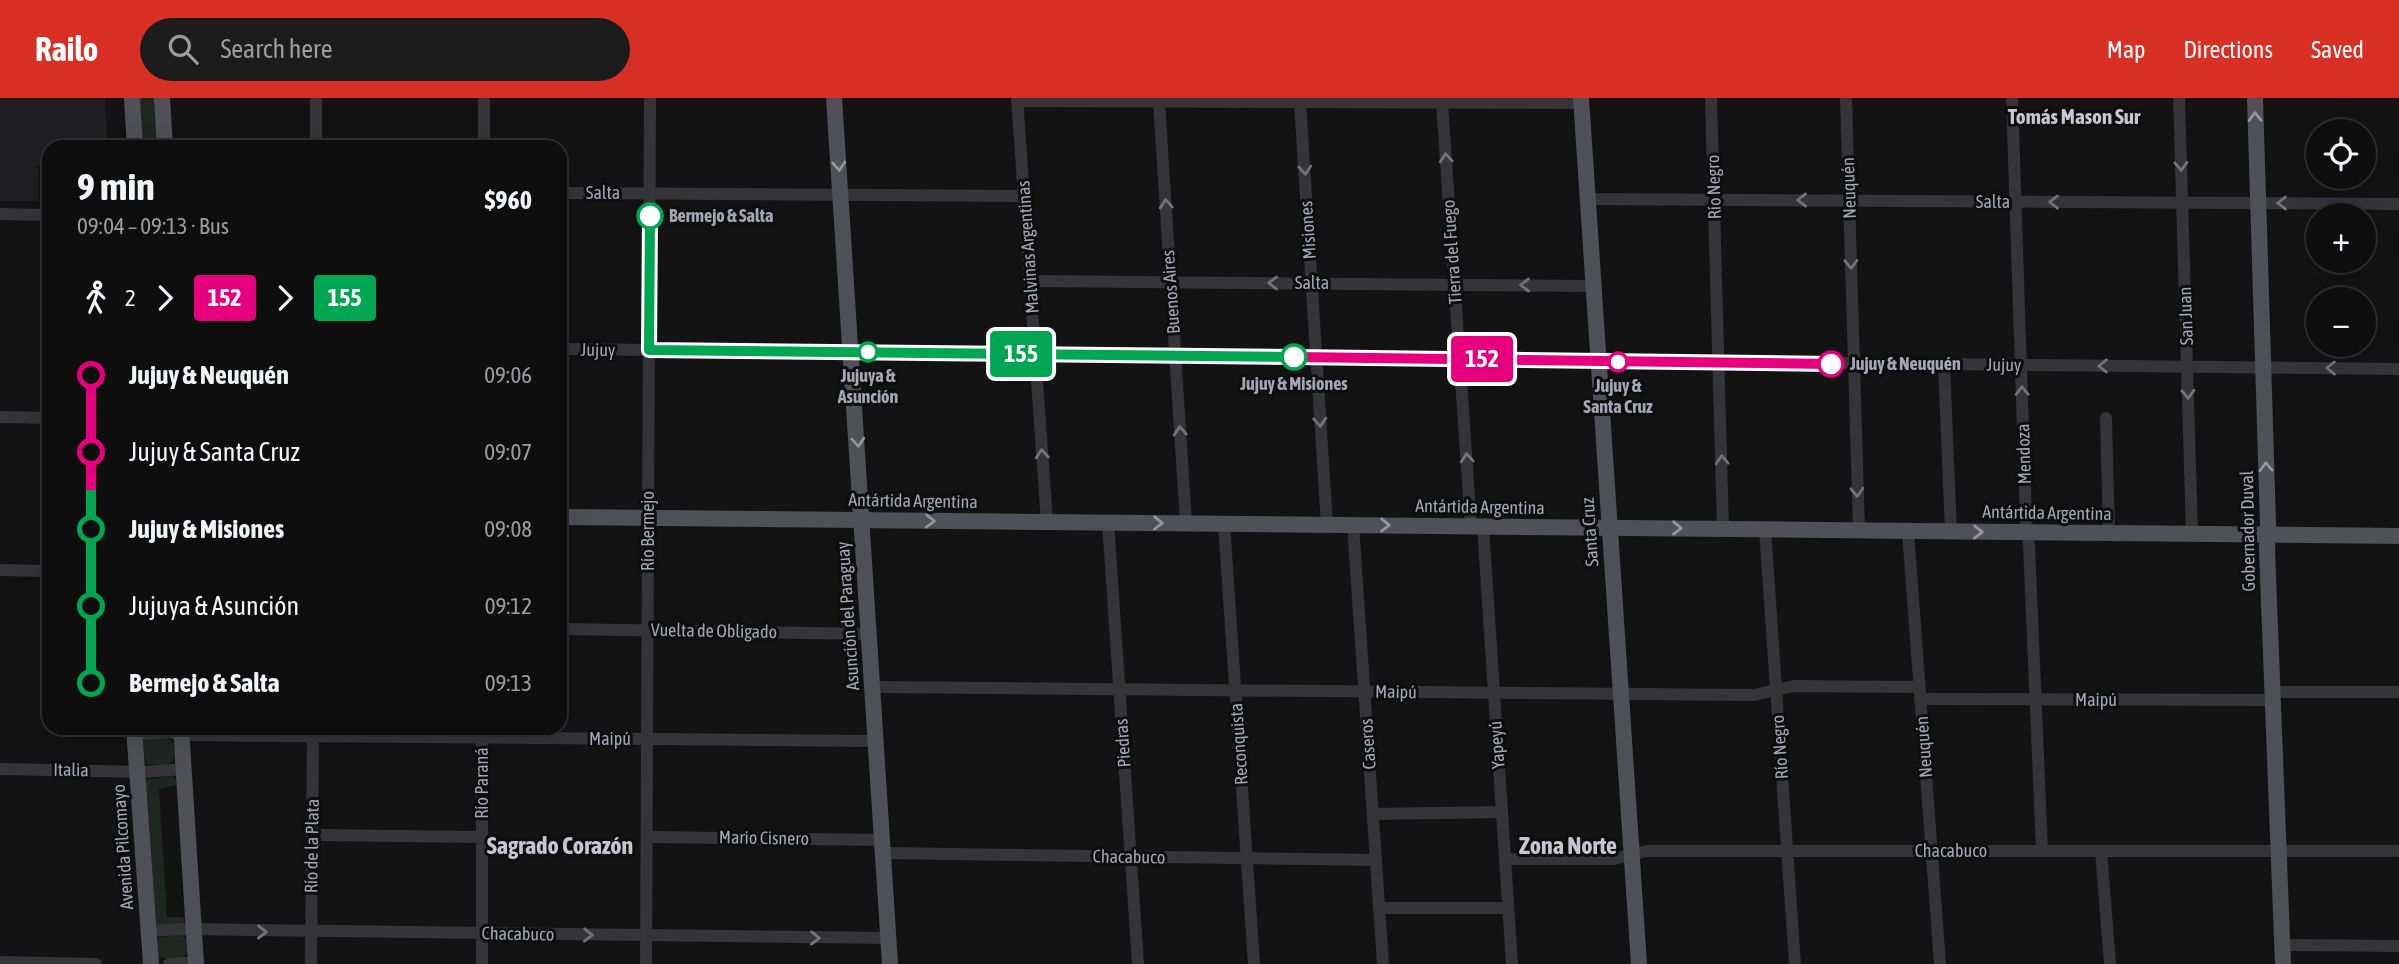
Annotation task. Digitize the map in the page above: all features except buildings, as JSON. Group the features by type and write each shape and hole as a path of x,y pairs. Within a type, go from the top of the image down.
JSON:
{"main road":[{"path":"132,98 135,140"},
{"path":"162,98 165,140"},
{"name":"Asunción del Paraguay","path":"834,98 890,964"},
{"name":"Gobernador Duval","path":"2255,98 2272,696 2283,964"},
{"name":"Santa Cruz","path":"1581,101 1639,964"},
{"name":"Antártida Argentina","path":"567,517 2399,536"},
{"name":"Avenida Pilcomayo","path":"134,735 151,964"},
{"path":"181,735 196,963"}],"street":[{"path":"316,98 316,140"},
{"path":"484,98 484,140"},
{"name":"Río Bermejo","path":"646,964 650,98"},
{"name":"Río Negro","path":"1711,98 1724,528"},
{"name":"Neuquén","path":"1846,98 1858,530"},
{"name":"Mendoza","path":"2012,98 2042,851"},
{"name":"San Juan","path":"2179,98 2192,534"},
{"path":"1017,100 1442,103 1581,101"},
{"name":"Malvinas Argentinas","path":"1017,100 1047,522"},
{"name":"Buenos Aires","path":"1159,102 1186,523"},
{"name":"Misiones","path":"1300,102 1326,525"},
{"name":"Tierra del Fuego","path":"1442,103 1460,358 1477,526"},
{"name":"Salta","path":"567,193 1024,196"},
{"name":"Salta","path":"1587,199 2399,204"},
{"path":"0,214 42,215"},
{"name":"Salta","path":"1030,281 1593,285"},
{"name":"Jujuy","path":"567,349 2399,369"},
{"path":"1944,365 1951,531"},
{"path":"0,417 42,418"},
{"path":"2106,418 2109,533"},
{"name":"Piedras","path":"1108,523 1138,964"},
{"name":"Reconquista","path":"1224,524 1254,964"},
{"name":"Caseros","path":"1353,525 1383,964"},
{"name":"Yapeyú","path":"1477,526 1494,692 1512,964"},
{"name":"Río Negro","path":"1765,529 1795,964"},
{"name":"Neuquén","path":"1908,531 1940,964"},
{"path":"0,570 42,571"},
{"name":"Vuelta de Obligado","path":"567,629 868,634"},
{"name":"Maipú","path":"872,687 1754,695 1794,686 2036,699 2399,692"},
{"name":"Río de la Plata","path":"311,964 313,735"},
{"name":"Río Paraná","path":"482,735 482,964"},
{"name":"Maipú","path":"537,735 876,741"},
{"name":"Italia","path":"0,769 137,772 183,769"},
{"path":"1373,814 1502,813"},
{"path":"313,835 482,837"},
{"name":"Mario Cisnero","path":"647,837 882,846"},
{"name":"Chacabuco","path":"882,846 1130,857 1376,860"},
{"name":"Chacabuco","path":"1505,859 1614,859 1647,851 2399,851"},
{"path":"2101,851 2110,964"},
{"path":"1380,908 1508,908"},
{"name":"Chacabuco","path":"149,931 179,929 888,938"},
{"path":"2282,945 2399,946"},
{"path":"0,962 96,964"},
{"path":"169,964 196,963"}],"shaded area":[{"path":"0,98 105,98 108,140 42,140 42,166 38,166 38,201 0,201"},
{"path":"139,98 155,98 158,140 142,140"},
{"path":"167,738 175,750 174,760 167,765 146,764 142,746 144,741"},
{"path":"172,776 177,780 176,785 159,789 167,917 182,917 185,920 183,923 158,925 145,780"},
{"path":"180,934 187,940 187,954 173,959 158,956 158,938"}],"bus line":[{"name":"155","path":"650,216 649,350 1294,357"},
{"name":"152","path":"1294,357 1831,364"}],"place":[{"name":"Bermejo & Salta","path":"650,216"},
{"name":"Jujuya & Asunción","path":"868,352"},
{"name":"Jujuy & Misiones","path":"1294,357"},
{"name":"Jujuy & Santa Cruz","path":"1618,362"},
{"name":"Jujuy & Neuquén","path":"1831,364"}],"district":[{"name":"Tomás Mason Sur","path":"2074,117"},
{"name":"Sagrado Corazón","path":"560,846"},
{"name":"Zona Norte","path":"1568,846"}]}
